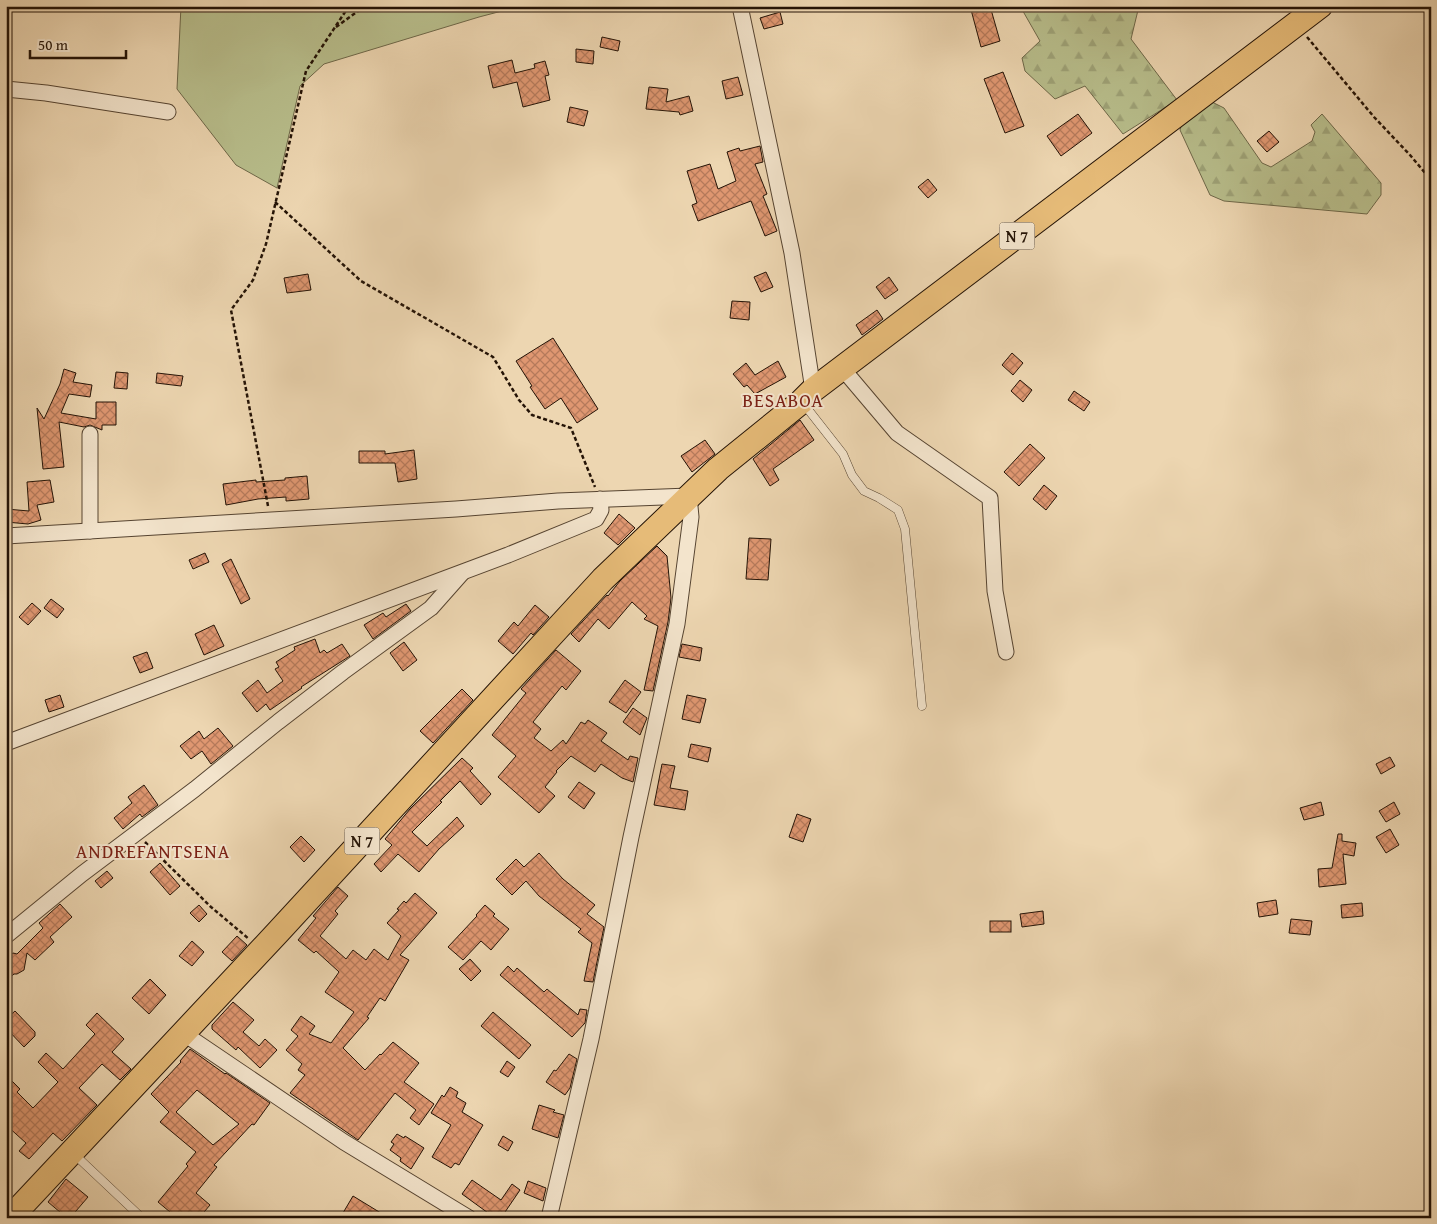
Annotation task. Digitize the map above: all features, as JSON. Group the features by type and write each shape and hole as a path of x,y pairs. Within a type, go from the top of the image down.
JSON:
{"main road":[{"name":"N 7","path":"10,1218 262,950 603,579 718,469 842,368 1320,6"}],"street":[{"path":"740,6 792,253 807,396"},
{"path":"6,90 46,93 168,112"},
{"path":"842,368 897,432 990,498 995,591 1006,652"},
{"path":"90,434 90,531"},
{"path":"6,536 600,499 689,496 691,517 677,624 631,837 591,1039 549,1218"},
{"path":"6,744 463,572 596,519 602,510 600,499"},
{"path":"6,936 82,874 137,834 278,722 432,608 463,572"},
{"path":"183,1033 344,1142 469,1218"}],"lane":[{"path":"807,396 843,454 852,475 864,491 898,510 905,529 922,706"},
{"path":"71,1151 142,1218"}],"path":[{"path":"270,520 231,310 253,280 266,244 306,71 349,6"},
{"path":"335,28 365,6"},
{"path":"1296,24 1374,117 1431,180"},
{"path":"275,202 361,281 493,357 519,400 532,415 571,428 600,499"},
{"path":"137,834 178,876 262,950"}],"green space":[{"path":"181,6 521,6 324,64 300,86 277,188 236,165 177,89"},
{"path":"1020,6 1139,6 1131,39 1177,100 1123,134 1085,86 1055,99 1025,71 1022,58 1040,41"},
{"path":"1212,102 1224,108 1262,163 1271,167 1312,141 1315,132 1311,125 1322,114 1381,183 1381,195 1367,214 1224,201 1210,195 1180,130 1182,123"}],"building":[{"path":"970,6 990,6 1000,41 981,47"},
{"path":"780,12 783,24 764,29 760,18"},
{"path":"602,37 620,41 618,51 600,47"},
{"path":"576,49 594,51 593,64 576,62"},
{"path":"512,60 515,73 535,68 534,64 545,61 549,75 545,76 550,100 523,107 517,82 493,88 488,66"},
{"path":"1003,72 1024,126 1005,133 984,79"},
{"path":"738,77 743,95 726,99 722,81"},
{"path":"649,87 668,89 666,102 689,96 693,111 680,115 679,112 646,109"},
{"path":"570,107 588,111 584,126 567,122"},
{"path":"1078,114 1092,133 1061,156 1047,136"},
{"path":"1269,131 1279,142 1267,152 1257,141"},
{"path":"760,146 763,162 755,164 767,194 763,196 777,231 765,236 751,201 698,221 692,205 697,203 687,171 710,164 718,189 736,181 727,152 739,148 740,151"},
{"path":"928,179 937,190 928,198 918,187"},
{"path":"766,272 773,287 761,292 754,277"},
{"path":"308,274 311,290 287,293 284,278"},
{"path":"889,277 898,290 885,299 876,287"},
{"path":"732,301 750,302 749,320 730,318"},
{"path":"877,310 883,319 862,335 856,325"},
{"path":"553,338 598,409 577,423 561,398 545,409 516,361"},
{"path":"1012,353 1023,363 1013,375 1002,365"},
{"path":"778,361 786,377 755,394 747,385 744,387 733,374 746,363 755,375"},
{"path":"64,369 76,373 73,382 92,385 90,397 69,394 61,413 96,419 96,402 116,402 116,425 102,425 102,430 90,425 84,427 59,422 64,467 43,469 37,408 44,419 60,384"},
{"path":"116,372 128,373 127,389 114,388"},
{"path":"157,373 183,376 181,386 156,383"},
{"path":"1020,380 1032,390 1023,402 1011,391"},
{"path":"1074,391 1090,402 1084,411 1068,400"},
{"path":"800,420 814,440 773,469 779,480 770,486 753,459"},
{"path":"705,440 715,454 692,472 681,456"},
{"path":"1030,444 1045,458 1019,486 1004,472"},
{"path":"414,450 417,479 398,482 395,463 359,463 359,451 385,451 385,454"},
{"path":"307,476 309,499 286,501 286,497 258,499 226,505 223,484 256,480 256,482 285,480 285,478"},
{"path":"50,480 54,502 37,505 41,520 28,524 6,522 6,509 29,511 27,482"},
{"path":"1044,485 1057,496 1046,510 1033,499"},
{"path":"619,514 635,528 618,545 604,533"},
{"path":"749,538 771,539 768,580 746,579"},
{"path":"657,546 667,556 671,598 668,622 653,691 644,690 658,626 644,619 647,616 632,602 609,629 598,619 579,642 571,634 620,581"},
{"path":"205,553 209,562 193,569 189,560"},
{"path":"231,559 250,599 241,604 222,564"},
{"path":"51,599 64,609 57,618 44,608"},
{"path":"32,603 41,611 28,625 19,617"},
{"path":"406,604 411,611 373,639 364,625 383,613 386,617"},
{"path":"535,605 549,617 533,635 531,633 513,654 498,641 514,622 518,626"},
{"path":"214,625 224,646 204,655 195,634"},
{"path":"315,639 320,653 324,650 327,653 342,644 350,656 301,687 270,710 266,704 257,712 242,693 258,680 267,693 283,681 275,669 279,667 276,662 295,650 294,647"},
{"path":"404,642 417,660 403,671 390,653"},
{"path":"682,644 702,648 700,661 679,657"},
{"path":"556,650 581,671 566,690 562,686 533,722 541,729 534,738 551,751 563,740 566,744 581,722 585,724 588,720 607,733 601,741 628,760 630,756 638,758 633,782 622,778 601,764 595,772 571,756 556,771 545,787 555,796 539,813 498,777 516,756 492,735 526,693 521,689"},
{"path":"147,652 153,668 140,673 133,657"},
{"path":"625,680 641,692 626,713 609,702"},
{"path":"462,689 473,700 433,743 420,731"},
{"path":"60,695 64,707 49,712 45,700"},
{"path":"687,695 706,699 700,723 682,719"},
{"path":"633,708 647,718 640,735 623,722"},
{"path":"218,728 233,746 211,764 202,751 191,759 180,746 199,731 204,739"},
{"path":"691,744 711,748 708,762 688,757"},
{"path":"1390,757 1395,766 1381,774 1376,764"},
{"path":"462,758 473,768 470,771 491,794 481,805 460,781 412,832 427,846 457,817 464,826 439,849 419,872 398,854 381,872 374,864 392,845 385,839 410,809"},
{"path":"662,764 675,766 670,788 688,791 685,810 654,805"},
{"path":"579,782 595,793 584,809 568,797"},
{"path":"144,785 158,805 142,817 140,814 123,829 114,818 132,803 128,797"},
{"path":"1321,802 1324,815 1304,820 1300,808"},
{"path":"1394,802 1400,814 1386,822 1379,811"},
{"path":"797,814 811,819 803,842 789,837"},
{"path":"1390,829 1399,845 1386,853 1376,837"},
{"path":"1338,834 1342,834 1342,841 1356,843 1354,856 1343,854 1346,884 1319,887 1318,869 1332,868"},
{"path":"301,836 315,850 304,862 290,847"},
{"path":"539,853 563,879 595,905 587,914 604,927 593,982 584,981 592,943 578,932 581,929 539,896 526,881 512,895 496,879 516,859 524,867"},
{"path":"160,863 180,886 170,895 150,872"},
{"path":"107,871 113,878 101,888 95,881"},
{"path":"338,887 348,896 335,911 338,914 320,936 346,959 353,950 366,960 374,949 388,960 401,936 387,923 399,910 397,909 404,901 406,903 415,893 437,913 400,955 409,960 385,1001 380,998 367,1017 369,1018 343,1048 365,1070 393,1042 419,1063 404,1082 434,1104 419,1125 410,1118 416,1110 395,1093 358,1140 290,1093 305,1075 298,1070 302,1064 286,1050 298,1036 291,1030 301,1016 315,1026 309,1034 331,1043 354,1012 325,992 339,972 316,951 314,953 298,940 316,918 313,916"},
{"path":"1276,900 1278,914 1259,917 1257,903"},
{"path":"1362,903 1363,916 1342,918 1341,905"},
{"path":"60,904 72,917 50,937 54,942 35,960 27,953 24,970 14,974 6,981 6,958 13,953 17,954 43,928 39,923"},
{"path":"199,905 207,914 199,922 190,913"},
{"path":"485,905 495,914 493,916 509,929 491,950 481,941 463,960 448,947"},
{"path":"1043,911 1044,924 1022,927 1020,914"},
{"path":"1291,919 1312,921 1310,935 1289,933"},
{"path":"990,921 1011,921 1011,932 990,932"},
{"path":"237,936 247,945 232,961 222,952"},
{"path":"192,941 204,952 192,966 179,956"},
{"path":"470,959 481,971 471,981 459,969"},
{"path":"508,966 514,972 517,968 544,992 547,989 578,1015 580,1009 587,1010 585,1023 572,1037 500,975"},
{"path":"150,979 166,995 149,1014 132,998"},
{"path":"233,1002 254,1020 243,1032 259,1046 265,1039 277,1050 260,1068 238,1047 236,1050 212,1029 212,1025"},
{"path":"15,1011 35,1032 35,1036 24,1047 6,1028 6,1019"},
{"path":"493,1012 531,1045 519,1059 481,1026"},
{"path":"97,1013 124,1039 112,1052 131,1069 120,1080 102,1064 79,1088 97,1105 62,1141 53,1133 29,1159 19,1151 26,1143 6,1125 6,1075 20,1089 17,1092 33,1108 58,1082 38,1062 46,1053 63,1069 95,1034 86,1025"},
{"path":"190,1049 270,1103 254,1125 252,1124 214,1165 217,1167 196,1193 210,1205 199,1218 165,1218 170,1212 158,1202 188,1166 186,1164 196,1152 160,1122 169,1112 151,1094","holes":["197,1090 239,1124 213,1145 176,1112"]},
{"path":"569,1054 577,1059 570,1088 565,1095 546,1082"},
{"path":"507,1061 515,1067 508,1077 500,1072"},
{"path":"450,1087 458,1092 456,1097 466,1103 462,1112 483,1125 459,1165 455,1163 451,1168 432,1157 451,1125 431,1113 442,1095 444,1097"},
{"path":"539,1105 564,1115 558,1138 532,1129"},
{"path":"397,1134 404,1138 405,1136 424,1148 411,1169 390,1150 394,1144 391,1142"},
{"path":"503,1136 513,1142 508,1151 498,1145"},
{"path":"66,1179 88,1197 70,1218 67,1218 48,1202"},
{"path":"472,1180 501,1200 512,1184 520,1190 501,1218 495,1218 462,1194"},
{"path":"528,1181 546,1188 543,1201 524,1193"},
{"path":"353,1196 389,1218 340,1218"}],"district":[{"name":"BESABOA","path":"783,400"},
{"name":"ANDREFANTSENA","path":"153,851"}]}
